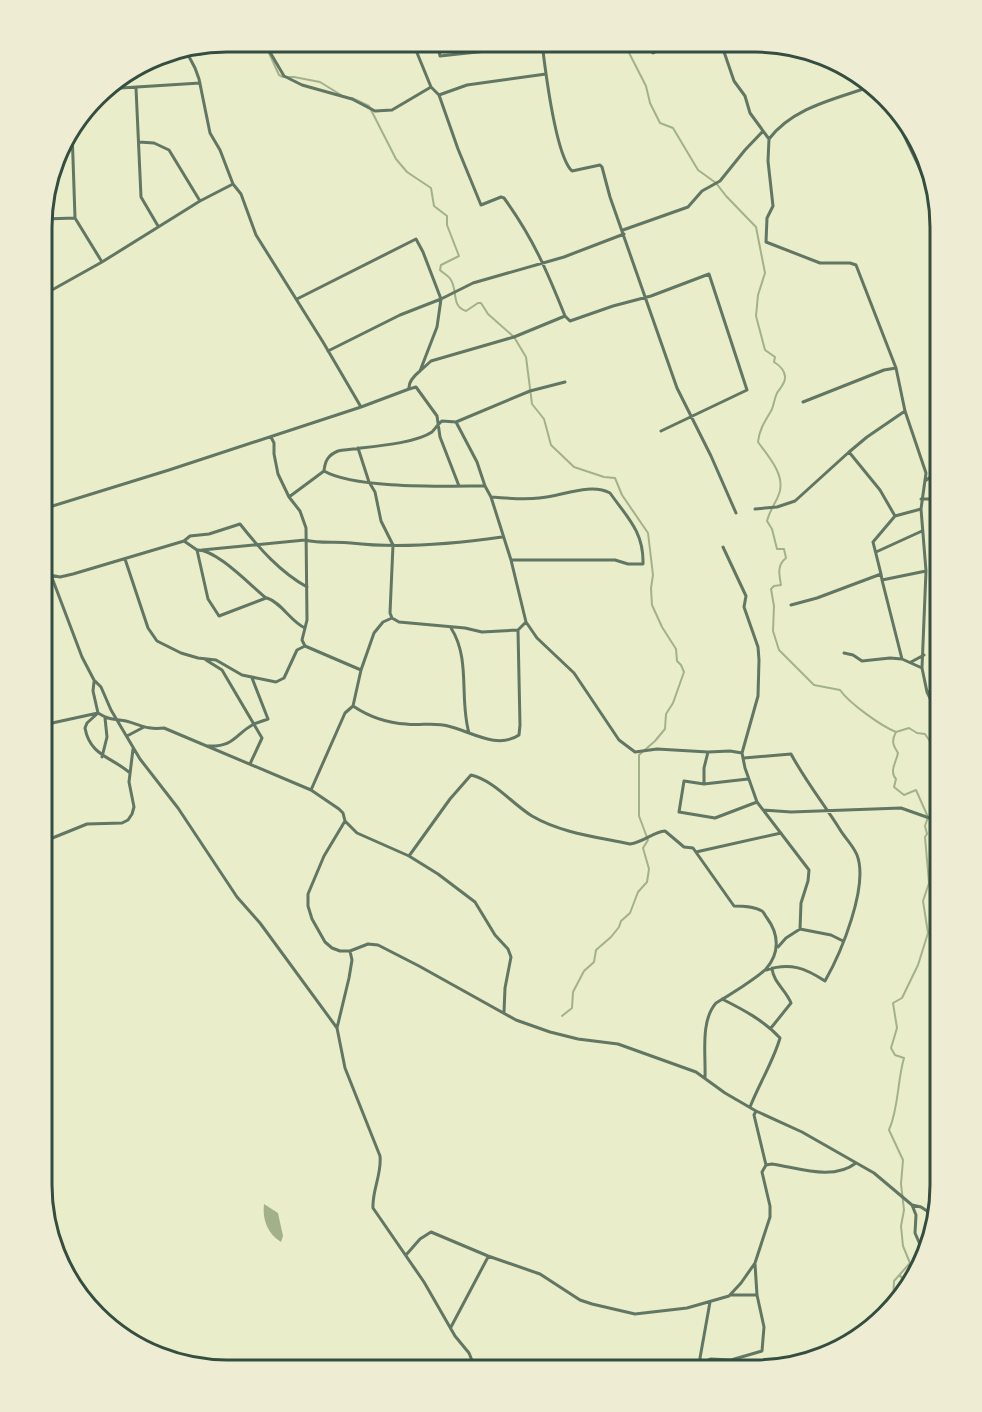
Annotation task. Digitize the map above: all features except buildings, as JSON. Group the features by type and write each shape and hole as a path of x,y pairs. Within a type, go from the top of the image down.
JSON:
{"street":[{"path":"270,53 281,72 290,79 325,93 352,99 381,112 399,107 430,87"},
{"path":"417,53 430,87 439,94 481,205 501,197 504,198 544,262 565,316 570,321 645,298 708,274 747,390 661,430"},
{"path":"439,53 440,56 468,53"},
{"path":"543,53 564,161 572,171 600,165 677,388 736,513"},
{"path":"724,53 734,81 745,96 750,113 769,139"},
{"path":"189,57 200,83 210,134 220,150 233,184 241,195 256,235 297,299 361,408"},
{"path":"439,94 467,85 546,74"},
{"path":"122,88 200,83"},
{"path":"136,88 141,197 158,226"},
{"path":"862,90 794,115 783,123 769,139 768,160 773,206 767,218 766,242 820,263 850,262 856,265 896,368 905,411 926,473 921,499 926,571 922,668 930,697"},
{"path":"328,351 400,315 441,299 473,283 564,257 688,207 702,191 720,181 763,131"},
{"path":"139,142 154,143 170,150 200,201"},
{"path":"72,149 75,218 102,262"},
{"path":"53,290 200,201 233,184"},
{"path":"53,219 75,218"},
{"path":"297,299 416,239 441,299 437,327 420,370"},
{"path":"409,389 408,385 412,377 431,361 514,337 565,316"},
{"path":"803,402 884,370 896,368"},
{"path":"289,497 324,471 325,462 330,454 398,443 432,432 442,421 456,422 530,391 565,382"},
{"path":"53,506 361,408 416,387 437,416 440,437 459,486"},
{"path":"754,509 777,507 795,501 867,437 905,411"},
{"path":"456,422 477,462 491,497 511,560 526,622 537,638 574,673 619,740 635,752 657,749 742,753"},
{"path":"271,437 274,443 278,474 289,497 300,511 306,528 307,620 302,640 304,646 361,670"},
{"path":"358,448 369,482 375,492 381,521 393,545 390,613 392,618 399,622 465,627 482,632 518,630 526,622"},
{"path":"849,452 880,490 895,516"},
{"path":"324,471 335,477 369,482 485,486"},
{"path":"924,482 930,478"},
{"path":"491,497 538,498 582,490 605,490 610,493 637,530 643,552 643,564 628,564 615,560 511,560"},
{"path":"921,499 930,499"},
{"path":"902,659 873,542 895,516 921,509"},
{"path":"53,575 60,577 68,575 184,541 190,536 209,534 240,524 256,544 288,576 307,587"},
{"path":"876,552 922,531"},
{"path":"184,541 197,550 202,550 305,540 321,544 350,542 362,545 393,545 502,537"},
{"path":"723,547 746,596 744,607 758,647 758,696 742,753 748,779 757,802 809,870 801,903 800,929"},
{"path":"197,550 208,599 219,616 266,598"},
{"path":"202,550 225,562 305,628"},
{"path":"125,559 152,636 168,648 216,660 242,675 276,682 284,678 297,650 304,646"},
{"path":"882,580 926,571"},
{"path":"791,605 817,598 881,574"},
{"path":"53,583 72,626 82,657 140,759 178,808 237,897 260,923 337,1028"},
{"path":"311,790 345,713 353,706 361,670 374,633 383,622 392,618"},
{"path":"451,627 459,640 464,675 463,707 469,734"},
{"path":"353,706 363,713 385,721 407,725 447,725 469,734 510,741 519,735 518,630"},
{"path":"844,653 862,661 902,659 922,668"},
{"path":"911,662 924,655"},
{"path":"205,658 222,670 262,738 250,764"},
{"path":"205,746 217,746 235,741 254,724 268,719 252,678"},
{"path":"94,680 93,691 98,713 105,718 124,720 151,730 164,728 311,790 339,809 345,821 357,833 409,856 438,874 475,902 495,935 508,949 511,957 505,988 504,1012"},
{"path":"53,723 98,713"},
{"path":"98,713 85,728 90,743 102,757 119,763 130,773"},
{"path":"102,757 107,737 105,718"},
{"path":"127,735 144,728"},
{"path":"53,838 87,824 122,823 128,820 134,807 130,773 133,747"},
{"path":"704,784 704,768 708,752"},
{"path":"705,1078 706,1033 711,1009 765,970 779,966 801,968 825,981 836,962 851,921 860,879 860,864 854,849 805,779 791,754 744,758"},
{"path":"409,856 450,799 471,775 488,782 530,815 563,830 630,844 639,843 665,831 684,847 693,848 734,906 762,911 772,924 777,938 777,948"},
{"path":"748,779 704,784 684,781 679,812 715,819 757,802"},
{"path":"763,810 791,812 901,808 929,818"},
{"path":"345,821 324,856 308,894 308,906 325,942 332,948 350,951 368,944 378,945 516,1020 578,1039 618,1044 696,1072 725,1093 756,1111 802,1132 874,1173 912,1205 927,1211"},
{"path":"696,852 781,834"},
{"path":"765,970 777,948 791,934 800,929 831,935 843,941"},
{"path":"350,951 352,960 349,978 337,1028 345,1068 380,1156 381,1163 372,1201 373,1208 406,1255 472,1360"},
{"path":"771,1029 791,1003 775,979 772,968"},
{"path":"722,999 740,1008 780,1038 749,1107"},
{"path":"729,1296 755,1263 770,1217 770,1206 762,1172 766,1165 754,1115 756,1111"},
{"path":"766,1165 836,1172 848,1170 856,1163"},
{"path":"912,1205 916,1215 915,1233 919,1242"},
{"path":"406,1255 420,1239 431,1232 488,1256 540,1274 580,1300 624,1313 635,1314 677,1309 729,1296 757,1295"},
{"path":"451,1327 488,1256"},
{"path":"708,1360 731,1359 762,1351 764,1327 757,1295 755,1263"},
{"path":"700,1360 710,1302"}],"shaded area":[{"path":"264,1204 278,1213 283,1236 281,1242 267,1226"}],"waterway":[{"path":"269,53 279,75 320,82 341,95"},
{"path":"629,53 646,86 650,103 660,123 673,128 698,170 716,183 756,227 765,273 758,295 756,316 765,350 775,357 774,362 784,371 785,376 758,442 775,466 781,487 767,521 772,529 777,549 784,549 786,558 780,567 781,585 771,589 774,606 773,631 779,650 814,685 840,690 866,714 896,732 893,743 898,753 893,770 896,779 894,787 904,795 916,790 928,817 925,837 929,883 923,901 928,933 918,965 902,998 893,1003 897,1028 891,1048 895,1055 904,1058 895,1112 889,1130 903,1160 901,1184 904,1210 901,1226 903,1246 910,1263 894,1281 894,1290"},
{"path":"352,98 369,106 396,159 407,172 431,188 434,206 447,216 447,225 459,256 441,265 440,270 451,280 458,306 461,309 466,311 481,303 488,314 514,337 526,357 532,404 544,419 551,445 574,467 604,477 615,478 622,495 648,533 653,575 652,605 676,649 677,661 684,672 673,703 666,714 665,729 639,755 639,816 648,840 643,848 649,869 647,882 638,892 630,913 621,921 611,937 596,950 594,962 584,971 573,992 572,1008 562,1016"},
{"path":"896,732 909,728 917,733 925,734 929,741"}]}
